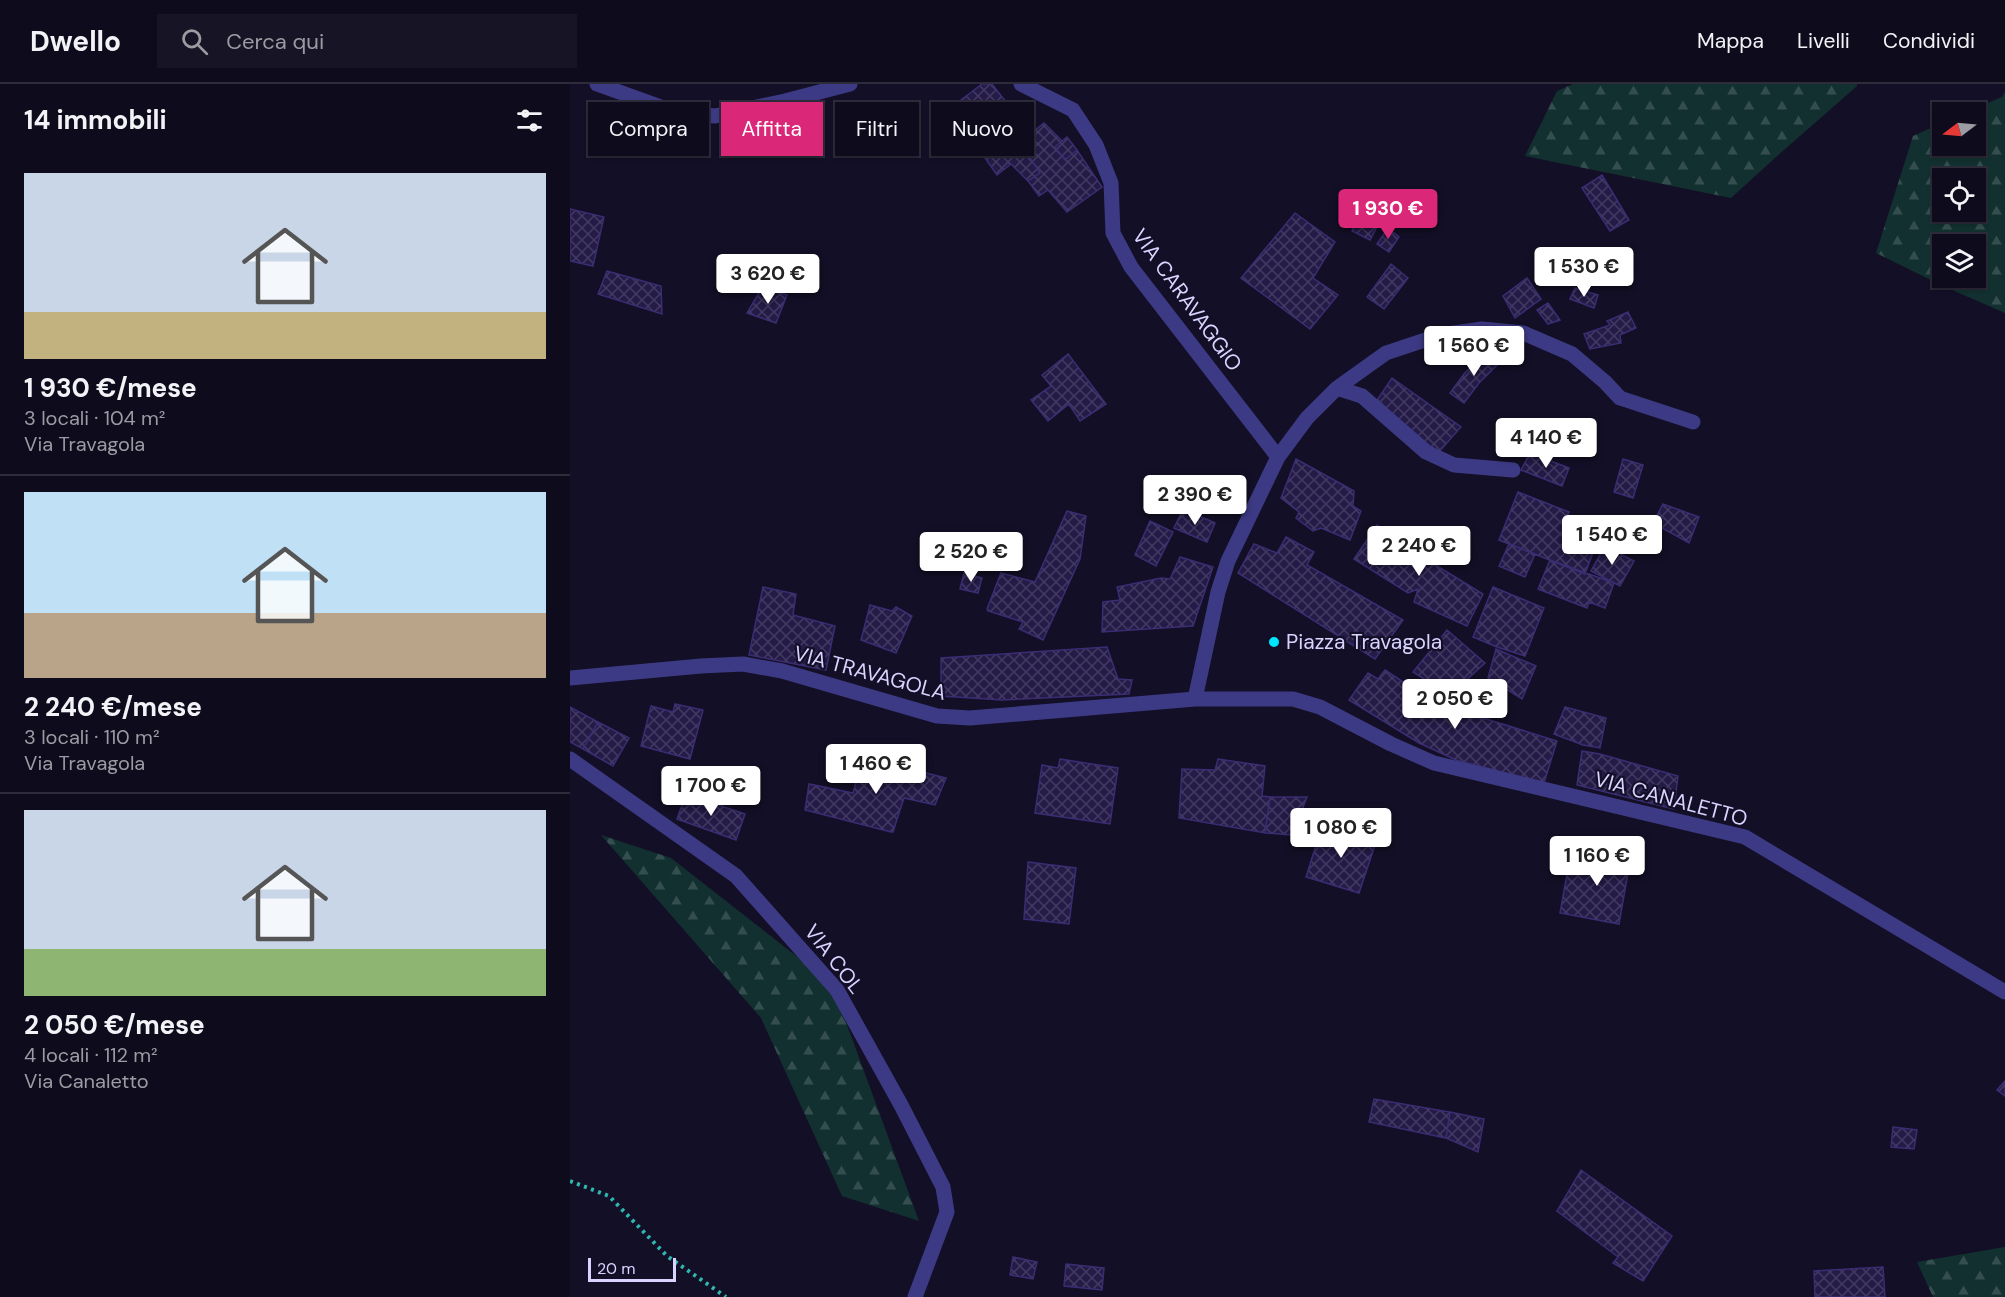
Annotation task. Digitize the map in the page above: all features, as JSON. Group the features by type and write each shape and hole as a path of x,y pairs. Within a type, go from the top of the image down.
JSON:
{"street":[{"path":"597,84 672,111 715,116 850,84"},
{"name":"VIA CARAVAGGIO","path":"1021,84 1073,110 1096,145 1111,183 1113,233 1131,267 1278,457"},
{"path":"1195,699 1218,592 1228,561 1278,457 1307,418 1337,388 1386,353 1440,335 1482,329 1523,333 1572,354 1620,398 1693,422"},
{"path":"1337,388 1362,396 1426,452 1454,465 1513,470"},
{"name":"VIA TRAVAGOLA","path":"570,678 743,664 782,671 926,714 970,718 1195,699 1293,699 1320,706 1390,744 1434,763"},
{"name":"VIA COL","path":"570,759 736,876 837,990 901,1104 943,1187 947,1212 915,1297"},
{"name":"VIA CANALETTO","path":"1434,763 1745,837 2005,992"}],"path":[{"path":"570,1181 609,1196 667,1256 726,1297"}],"green space":[{"path":"1573,84 1857,84 1857,86 1731,198 1525,156 1557,91"},
{"path":"2005,92 2005,313 1948,288 1986,288 1986,234 1932,234 1932,281 1876,253 1913,136 1932,127 1932,156 1986,156 1986,104 2002,97"},
{"path":"601,835 671,858 832,984 919,1221 842,1196 761,1018"},
{"path":"2005,1247 2005,1297 1933,1297 1917,1262"}],"building":[{"path":"982,84 992,84 1006,102 958,102"},
{"path":"1044,123 1062,141 1055,147 1065,160 1077,150 1102,187 1067,212 1048,190 1039,196 1028,181 1040,173 1029,156 1034,156 1034,131"},
{"path":"1067,137 1077,150 1065,160 1055,147"},
{"path":"984,156 1029,156 1040,173 1028,181 1011,164 997,175"},
{"path":"1602,175 1629,220 1610,231 1582,188"},
{"path":"570,209 604,217 593,266 570,261"},
{"path":"1295,213 1335,242 1313,278 1338,295 1310,329 1241,278"},
{"path":"1360,217 1378,225 1370,240 1352,231"},
{"path":"1388,228 1399,237 1389,252 1377,244"},
{"path":"1391,264 1408,278 1384,309 1367,297"},
{"path":"607,271 661,286 662,314 598,294"},
{"path":"1527,278 1541,299 1515,318 1503,296"},
{"path":"763,286 787,295 776,323 747,313"},
{"path":"1575,288 1598,295 1594,308 1570,299"},
{"path":"1548,303 1560,320 1548,324 1537,310"},
{"path":"1628,312 1636,328 1620,335 1621,343 1590,349 1584,334 1610,325 1607,321"},
{"path":"1485,352 1499,363 1479,383 1464,403 1450,393"},
{"path":"1068,354 1106,404 1080,421 1069,404 1048,421 1031,400 1051,386 1042,375"},
{"path":"1392,378 1461,427 1438,453 1377,400"},
{"path":"1530,453 1569,468 1562,486 1521,470"},
{"path":"1296,459 1354,491 1353,506 1361,511 1350,540 1321,528 1313,531 1296,518 1299,512 1281,498"},
{"path":"1623,459 1643,465 1633,498 1614,492"},
{"path":"1518,492 1569,512 1564,525 1598,539 1585,574 1499,540"},
{"path":"1663,504 1699,517 1689,543 1653,523"},
{"path":"1183,509 1215,523 1207,542 1174,528"},
{"path":"1067,511 1086,516 1080,559 1043,640 1019,629 1023,622 987,609 1001,573 1035,582"},
{"path":"1150,521 1173,532 1156,566 1135,555"},
{"path":"1377,525 1429,561 1483,594 1467,626 1414,602 1418,589 1408,593 1354,559"},
{"path":"1286,537 1314,552 1307,565 1403,620 1375,659 1238,573 1254,544 1277,553"},
{"path":"1509,544 1535,554 1525,577 1499,566"},
{"path":"1605,546 1634,561 1620,586 1591,571"},
{"path":"1180,557 1213,567 1193,626 1102,632 1103,602 1120,600 1117,587 1161,578 1170,579"},
{"path":"1550,560 1614,583 1605,608 1589,602 1587,608 1538,589"},
{"path":"964,573 982,578 978,593 960,589"},
{"path":"763,587 796,594 793,615 835,626 826,670 749,655"},
{"path":"1493,587 1544,608 1525,656 1473,637"},
{"path":"870,605 892,611 896,607 912,616 896,653 861,640"},
{"path":"1447,630 1485,663 1450,695 1413,672"},
{"path":"1107,647 1118,679 1132,680 1129,694 1002,700 941,696 941,658"},
{"path":"1496,649 1536,666 1522,699 1488,678"},
{"path":"1385,670 1435,703 1557,741 1544,783 1456,760 1419,743 1349,700 1368,673 1378,679"},
{"path":"675,704 703,710 690,759 641,746 651,706 673,712"},
{"path":"570,707 598,722 583,749 570,742"},
{"path":"1565,707 1606,718 1600,748 1583,745 1554,734"},
{"path":"598,722 629,738 613,766 583,749"},
{"path":"1582,751 1678,776 1674,809 1577,785"},
{"path":"863,757 946,778 935,805 904,798 893,832 805,810 809,784 853,793"},
{"path":"1060,759 1118,768 1110,824 1035,813 1042,765 1058,768"},
{"path":"1218,759 1265,766 1262,796 1270,797 1265,833 1179,818 1182,769 1215,770"},
{"path":"686,794 745,814 736,840 677,819"},
{"path":"1270,797 1307,797 1292,835 1265,833"},
{"path":"1322,826 1376,842 1359,893 1306,877"},
{"path":"1585,847 1631,856 1619,924 1560,913 1567,874 1580,875"},
{"path":"1028,862 1076,868 1069,924 1024,919"},
{"path":"2005,1081 2005,1096 1997,1090"},
{"path":"1374,1099 1450,1112 1446,1138 1369,1122"},
{"path":"1450,1112 1484,1119 1478,1152 1446,1138"},
{"path":"1893,1127 1917,1130 1914,1149 1891,1147"},
{"path":"1581,1170 1672,1236 1643,1281 1613,1263 1618,1257 1557,1211"},
{"path":"1013,1257 1037,1262 1033,1279 1010,1275"},
{"path":"1066,1264 1104,1268 1102,1290 1064,1286"},
{"path":"1883,1267 1885,1297 1815,1297 1814,1271"}],"place":[{"name":"Piazza Travagola","path":"1274,642"}]}
